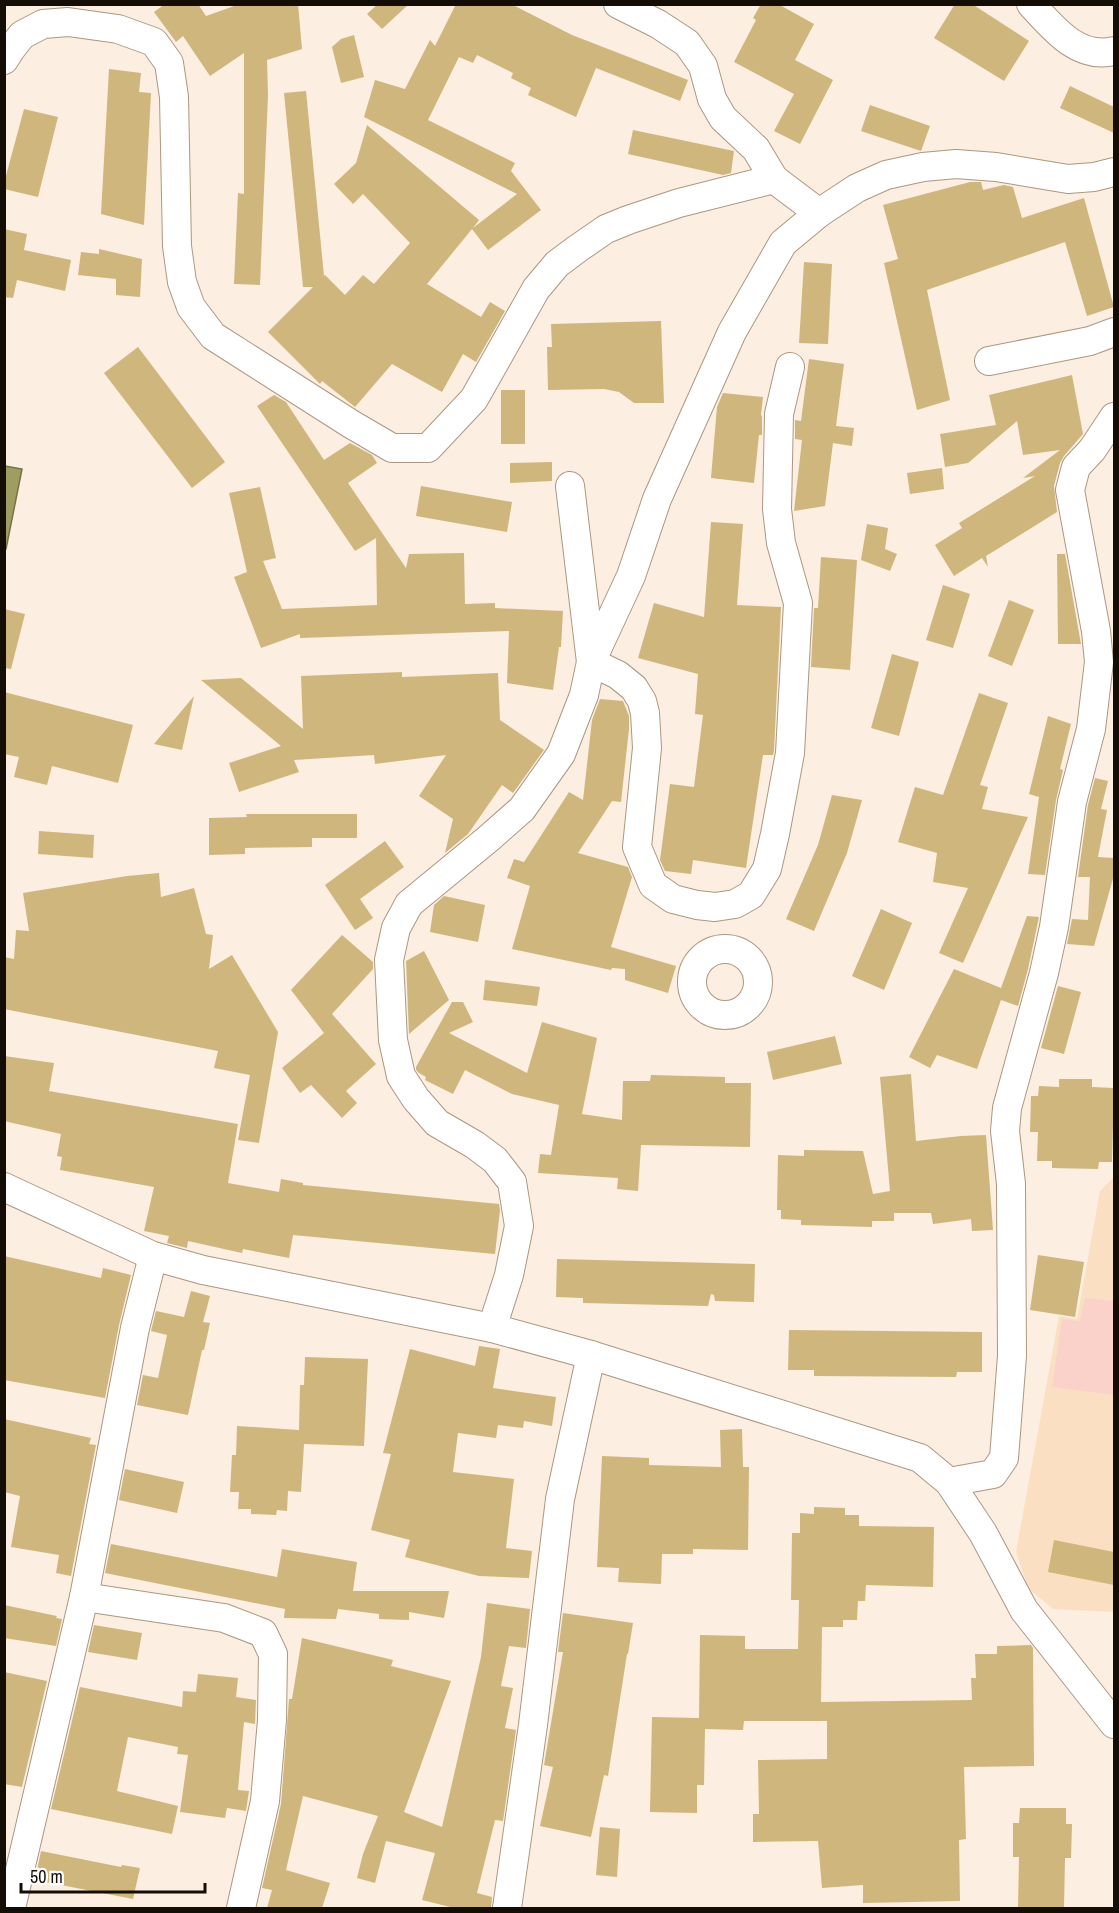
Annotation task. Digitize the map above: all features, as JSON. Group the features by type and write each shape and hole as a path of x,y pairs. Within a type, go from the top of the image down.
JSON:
{"street":[{"path":"618,4 658,24 687,43 703,66 712,99 723,118 756,149 774,179 819,213"},
{"path":"1031,4 1061,37 1084,50 1108,53 1114,51"},
{"path":"4,60 21,35 41,14 68,22 118,29 154,42 169,63 174,97 177,246 182,282 191,307 213,336 392,448 428,448 474,399 536,289 557,264 577,249 606,229 628,220 679,203 774,179"},
{"path":"492,1328 509,1275 519,1226 512,1182 495,1160 476,1145 437,1123 416,1099 401,1076 393,1040 389,960 396,928 409,904 522,809 561,754 584,695 591,662 631,576 657,499 732,332 783,243 819,213 857,188 886,175 956,164 996,167 1068,178 1094,177 1114,172"},
{"path":"989,361 1090,341 1114,332"},
{"path":"591,662 618,675 634,688 642,701 645,714 646,748 637,847 653,885 673,899 715,907 735,904 751,895 766,868 776,834 790,753 798,603 781,543 777,509 779,414 790,367"},
{"path":"949,1482 993,1474 1004,1458 1012,1356 1011,1184 1005,1131 1007,1108 1044,973 1054,927 1072,802 1090,729 1099,662 1096,631 1070,490 1077,466 1092,450 1114,417"},
{"path":"570,486 591,662"},
{"path":"715,907 718,949"},
{"path":"4,1187 153,1256 202,1270 492,1328 591,1355 920,1458 949,1482 983,1533 1024,1610 1114,1724"},
{"path":"11,1908 84,1598 135,1328 153,1256"},
{"path":"507,1908 533,1725 560,1499 591,1355"},
{"path":"84,1598 224,1618 263,1633 273,1654 272,1720 265,1801 241,1908"}],"shaded area":[{"path":"5,466 22,469 6,549 4,549"},
{"path":"1114,1177 1114,1612 1053,1609 1028,1588 1016,1552 1059,1316 1077,1319 1100,1191"},
{"path":"1085,1298 1114,1301 1114,1395 1052,1387 1062,1319 1080,1321"}],"building":[{"path":"165,4 198,4 206,16 240,4 298,4 302,49 267,60 268,95 260,285 234,284 238,193 244,194 244,53 210,76 183,36 176,42 154,12"},
{"path":"378,4 409,4 382,29 367,14"},
{"path":"456,4 511,4 572,35 688,80 680,101 596,68 576,117 528,95 531,88 511,78 513,73 477,55 473,63 459,57 428,120 515,163 511,171 541,210 488,250 472,229 427,284 481,317 490,302 505,311 476,362 463,354 442,392 392,364 355,407 322,381 320,384 268,332 313,287 303,287 284,93 306,91 324,276 345,295 363,275 374,284 410,243 363,194 353,204 334,184 356,163 367,125 479,220 473,228 517,194 364,117 375,80 405,89 430,40 435,46"},
{"path":"761,4 778,4 814,24 795,60 833,80 800,144 774,131 794,94 734,62 756,20 753,18"},
{"path":"955,4 972,4 1029,41 1004,81 934,38"},
{"path":"354,35 364,77 341,83 332,47 341,39"},
{"path":"109,69 141,73 139,92 151,93 144,225 101,214"},
{"path":"1070,86 1114,107 1114,133 1060,108"},
{"path":"870,105 930,126 921,151 861,131"},
{"path":"24,109 58,117 38,197 4,189"},
{"path":"633,130 734,151 731,173 723,175 628,154"},
{"path":"970,182 981,182 983,190 1004,185 1013,187 1022,218 1084,198 1114,307 1087,316 1065,242 927,290 950,400 917,410 884,263 898,259 883,205"},
{"path":"4,229 27,234 24,250 71,260 65,291 17,280 13,298 4,297"},
{"path":"99,249 142,259 140,297 116,295 116,279 78,275 81,252 99,254"},
{"path":"804,262 832,264 828,344 799,343"},
{"path":"661,321 664,403 634,403 619,392 604,389 548,390 547,347 552,347 551,324"},
{"path":"138,347 225,462 192,488 104,373"},
{"path":"809,359 844,364 836,426 854,428 852,446 833,443 825,506 794,511 802,440 795,439 795,420 801,421"},
{"path":"1072,375 1083,434 1060,463 1054,486 1057,512 986,556 988,567 982,558 954,576 935,545 962,528 959,523 1035,476 1023,478 1060,450 1023,455 1017,421 968,463 945,467 940,434 996,425 989,395"},
{"path":"501,390 525,390 525,444 501,444"},
{"path":"723,393 763,397 762,435 759,435 754,483 711,478 717,407"},
{"path":"274,395 286,402 324,460 350,443 372,455 377,463 348,483 406,568 409,554 464,553 465,604 495,603 495,608 563,611 561,647 559,647 553,690 507,683 509,631 300,638 300,634 261,648 234,577 247,572 229,493 260,487 276,558 263,561 282,609 377,605 376,538 355,551 257,406"},
{"path":"552,462 552,481 510,483 510,463"},
{"path":"942,468 944,489 910,494 907,473"},
{"path":"421,486 512,502 507,532 416,516"},
{"path":"711,522 743,524 737,605 781,607 774,751 773,755 763,755 746,868 693,860 691,874 665,871 660,860 670,784 694,787 703,715 695,714 698,674 638,658 654,603 704,617"},
{"path":"867,524 888,528 885,549 897,554 890,571 861,560"},
{"path":"1057,554 1065,554 1081,644 1058,644"},
{"path":"821,557 857,560 850,670 811,667 814,608 818,608"},
{"path":"943,585 970,594 953,648 926,640"},
{"path":"1009,600 1034,610 1012,666 988,656"},
{"path":"4,609 25,614 11,669 4,668"},
{"path":"892,654 919,662 899,736 871,728"},
{"path":"402,672 402,677 498,673 500,720 544,750 513,793 502,785 468,834 445,853 453,819 419,796 446,755 375,764 374,755 294,760 299,772 239,792 229,763 281,746 201,680 241,678 303,729 301,676"},
{"path":"4,692 133,725 118,783 52,766 47,785 14,777 19,757 4,754"},
{"path":"979,693 1008,703 980,785 988,787 982,809 1028,817 963,963 939,953 968,888 933,882 937,853 898,842 915,787 943,795"},
{"path":"194,696 182,750 154,744"},
{"path":"600,699 623,701 629,716 621,802 612,801 578,853 628,867 632,877 611,947 676,966 668,993 625,980 625,969 612,968 611,970 512,949 530,886 507,878 514,859 524,862 569,792 583,800 592,720"},
{"path":"1048,716 1071,724 1060,769 1063,770 1056,800 1045,875 1028,874 1039,797 1029,794"},
{"path":"1095,778 1108,781 1101,809 1107,810 1098,857 1114,858 1114,875 1094,946 1067,944 1072,919 1088,920 1090,877 1078,877 1088,805"},
{"path":"832,795 862,800 847,853 814,931 786,919 818,845"},
{"path":"246,814 357,814 357,838 312,838 312,847 245,848 245,854 209,855 209,818 247,817"},
{"path":"39,831 94,835 93,858 38,854"},
{"path":"385,841 404,867 360,899 373,918 355,930 325,885"},
{"path":"159,873 161,897 194,888 206,934 213,935 209,969 232,955 278,1032 259,1143 238,1140 250,1075 214,1068 218,1051 4,1009 4,957 14,959 16,930 29,931 23,893"},
{"path":"444,896 485,905 478,942 430,932 434,905"},
{"path":"881,909 912,923 884,990 852,976"},
{"path":"1027,916 1039,917 1018,1006 1001,1000 977,1069 937,1055 930,1068 909,1057 954,969 1001,988"},
{"path":"342,935 373,962 373,969 332,1014 376,1064 346,1091 357,1103 342,1118 311,1085 300,1093 282,1068 324,1033 291,990"},
{"path":"424,951 449,1000 409,1034 406,961"},
{"path":"485,980 540,987 537,1006 483,1000"},
{"path":"1058,986 1081,992 1064,1054 1041,1048"},
{"path":"452,1002 463,1002 473,1022 449,1033 527,1073 542,1022 597,1038 582,1114 622,1120 623,1081 650,1081 651,1075 725,1077 725,1083 751,1083 750,1147 641,1145 638,1191 617,1189 618,1178 538,1173 540,1154 551,1155 559,1105 512,1094 465,1070 453,1094 425,1080 426,1077 416,1070"},
{"path":"835,1036 842,1064 773,1080 767,1052"},
{"path":"4,1056 54,1063 49,1091 238,1124 228,1183 279,1192 281,1179 303,1183 303,1185 499,1204 495,1254 293,1235 289,1258 243,1249 242,1253 188,1241 187,1248 167,1243 169,1236 144,1231 154,1187 60,1170 62,1157 57,1156 61,1134 4,1121"},
{"path":"911,1074 916,1141 986,1135 993,1230 972,1231 971,1219 933,1224 931,1213 894,1213 894,1221 872,1221 872,1227 801,1225 801,1220 781,1219 781,1210 777,1210 778,1155 804,1156 804,1150 863,1151 873,1194 890,1191 880,1077"},
{"path":"1059,1079 1092,1079 1092,1087 1114,1088 1112,1162 1099,1162 1098,1169 1052,1168 1052,1161 1037,1161 1038,1132 1030,1132 1031,1096 1038,1096 1039,1086 1059,1087"},
{"path":"1038,1255 1084,1262 1075,1317 1030,1310"},
{"path":"4,1256 101,1278 103,1268 131,1275 105,1398 4,1380"},
{"path":"557,1259 755,1264 754,1302 715,1301 714,1295 711,1294 708,1306 583,1303 583,1298 556,1297"},
{"path":"191,1291 210,1296 203,1322 210,1323 188,1415 137,1405 143,1375 158,1378 167,1335 151,1331 156,1311 184,1317"},
{"path":"789,1330 982,1332 982,1372 957,1372 956,1377 814,1376 814,1370 788,1370"},
{"path":"479,1346 500,1349 493,1388 556,1397 552,1426 524,1421 523,1428 498,1425 496,1438 458,1433 453,1472 514,1479 506,1548 532,1551 529,1578 479,1576 405,1557 410,1540 371,1530 391,1454 383,1453 410,1349 475,1366"},
{"path":"305,1357 368,1359 364,1446 304,1444 301,1492 288,1491 287,1511 277,1510 276,1515 251,1514 251,1509 238,1509 239,1492 230,1492 232,1455 236,1455 237,1426 299,1430 300,1385 304,1385"},
{"path":"4,1419 91,1438 89,1444 96,1445 71,1576 56,1573 59,1555 11,1547 20,1496 4,1492"},
{"path":"742,1429 743,1467 749,1467 748,1550 693,1549 693,1554 662,1554 661,1584 618,1582 619,1568 597,1567 602,1456 649,1458 649,1465 721,1467 720,1430"},
{"path":"125,1469 184,1482 177,1513 119,1500"},
{"path":"814,1507 845,1508 845,1515 859,1515 859,1526 934,1527 933,1587 866,1585 865,1601 858,1601 857,1620 843,1620 843,1627 822,1627 821,1702 972,1700 971,1678 976,1678 975,1654 997,1654 997,1646 1031,1645 1033,1648 1034,1766 964,1767 966,1839 959,1840 960,1901 863,1903 863,1885 822,1888 818,1841 753,1842 753,1814 759,1814 758,1760 827,1759 827,1721 744,1721 743,1730 705,1729 704,1785 697,1785 697,1813 650,1812 652,1717 699,1718 700,1635 745,1636 745,1649 798,1649 799,1600 791,1600 792,1533 800,1533 800,1513 814,1514"},
{"path":"1054,1540 1114,1552 1114,1585 1048,1572"},
{"path":"111,1544 277,1577 282,1549 357,1562 353,1591 449,1591 444,1618 409,1612 409,1620 379,1619 379,1614 338,1609 336,1619 284,1618 285,1609 105,1573"},
{"path":"487,1603 530,1609 526,1648 509,1646 501,1686 513,1688 505,1728 516,1730 503,1821 495,1820 477,1893 492,1897 491,1908 454,1908 422,1900 435,1853 386,1841 375,1883 357,1878 363,1854 378,1816 303,1796 286,1870 330,1883 322,1908 267,1908 272,1890 262,1888 281,1804 289,1699 292,1699 302,1638 393,1660 391,1666 451,1681 404,1812 442,1827 481,1657"},
{"path":"4,1605 62,1619 56,1646 4,1638"},
{"path":"563,1613 633,1623 608,1776 604,1775 591,1837 540,1826 553,1767 544,1765 563,1652 558,1652"},
{"path":"94,1625 142,1633 137,1660 88,1652"},
{"path":"4,1672 47,1681 22,1787 4,1784"},
{"path":"198,1674 238,1678 236,1697 256,1700 255,1724 244,1722 238,1790 249,1791 246,1811 227,1808 225,1818 180,1812 188,1755 177,1754 178,1747 128,1737 117,1791 178,1806 172,1834 51,1809 80,1687 182,1707 183,1691 196,1692"},
{"path":"1020,1808 1066,1808 1066,1824 1072,1824 1071,1858 1065,1858 1064,1908 1018,1908 1019,1857 1013,1857 1013,1823 1019,1823"},
{"path":"600,1827 620,1829 617,1877 596,1875"},
{"path":"41,1851 121,1867 122,1865 140,1868 133,1899 35,1880"}]}
